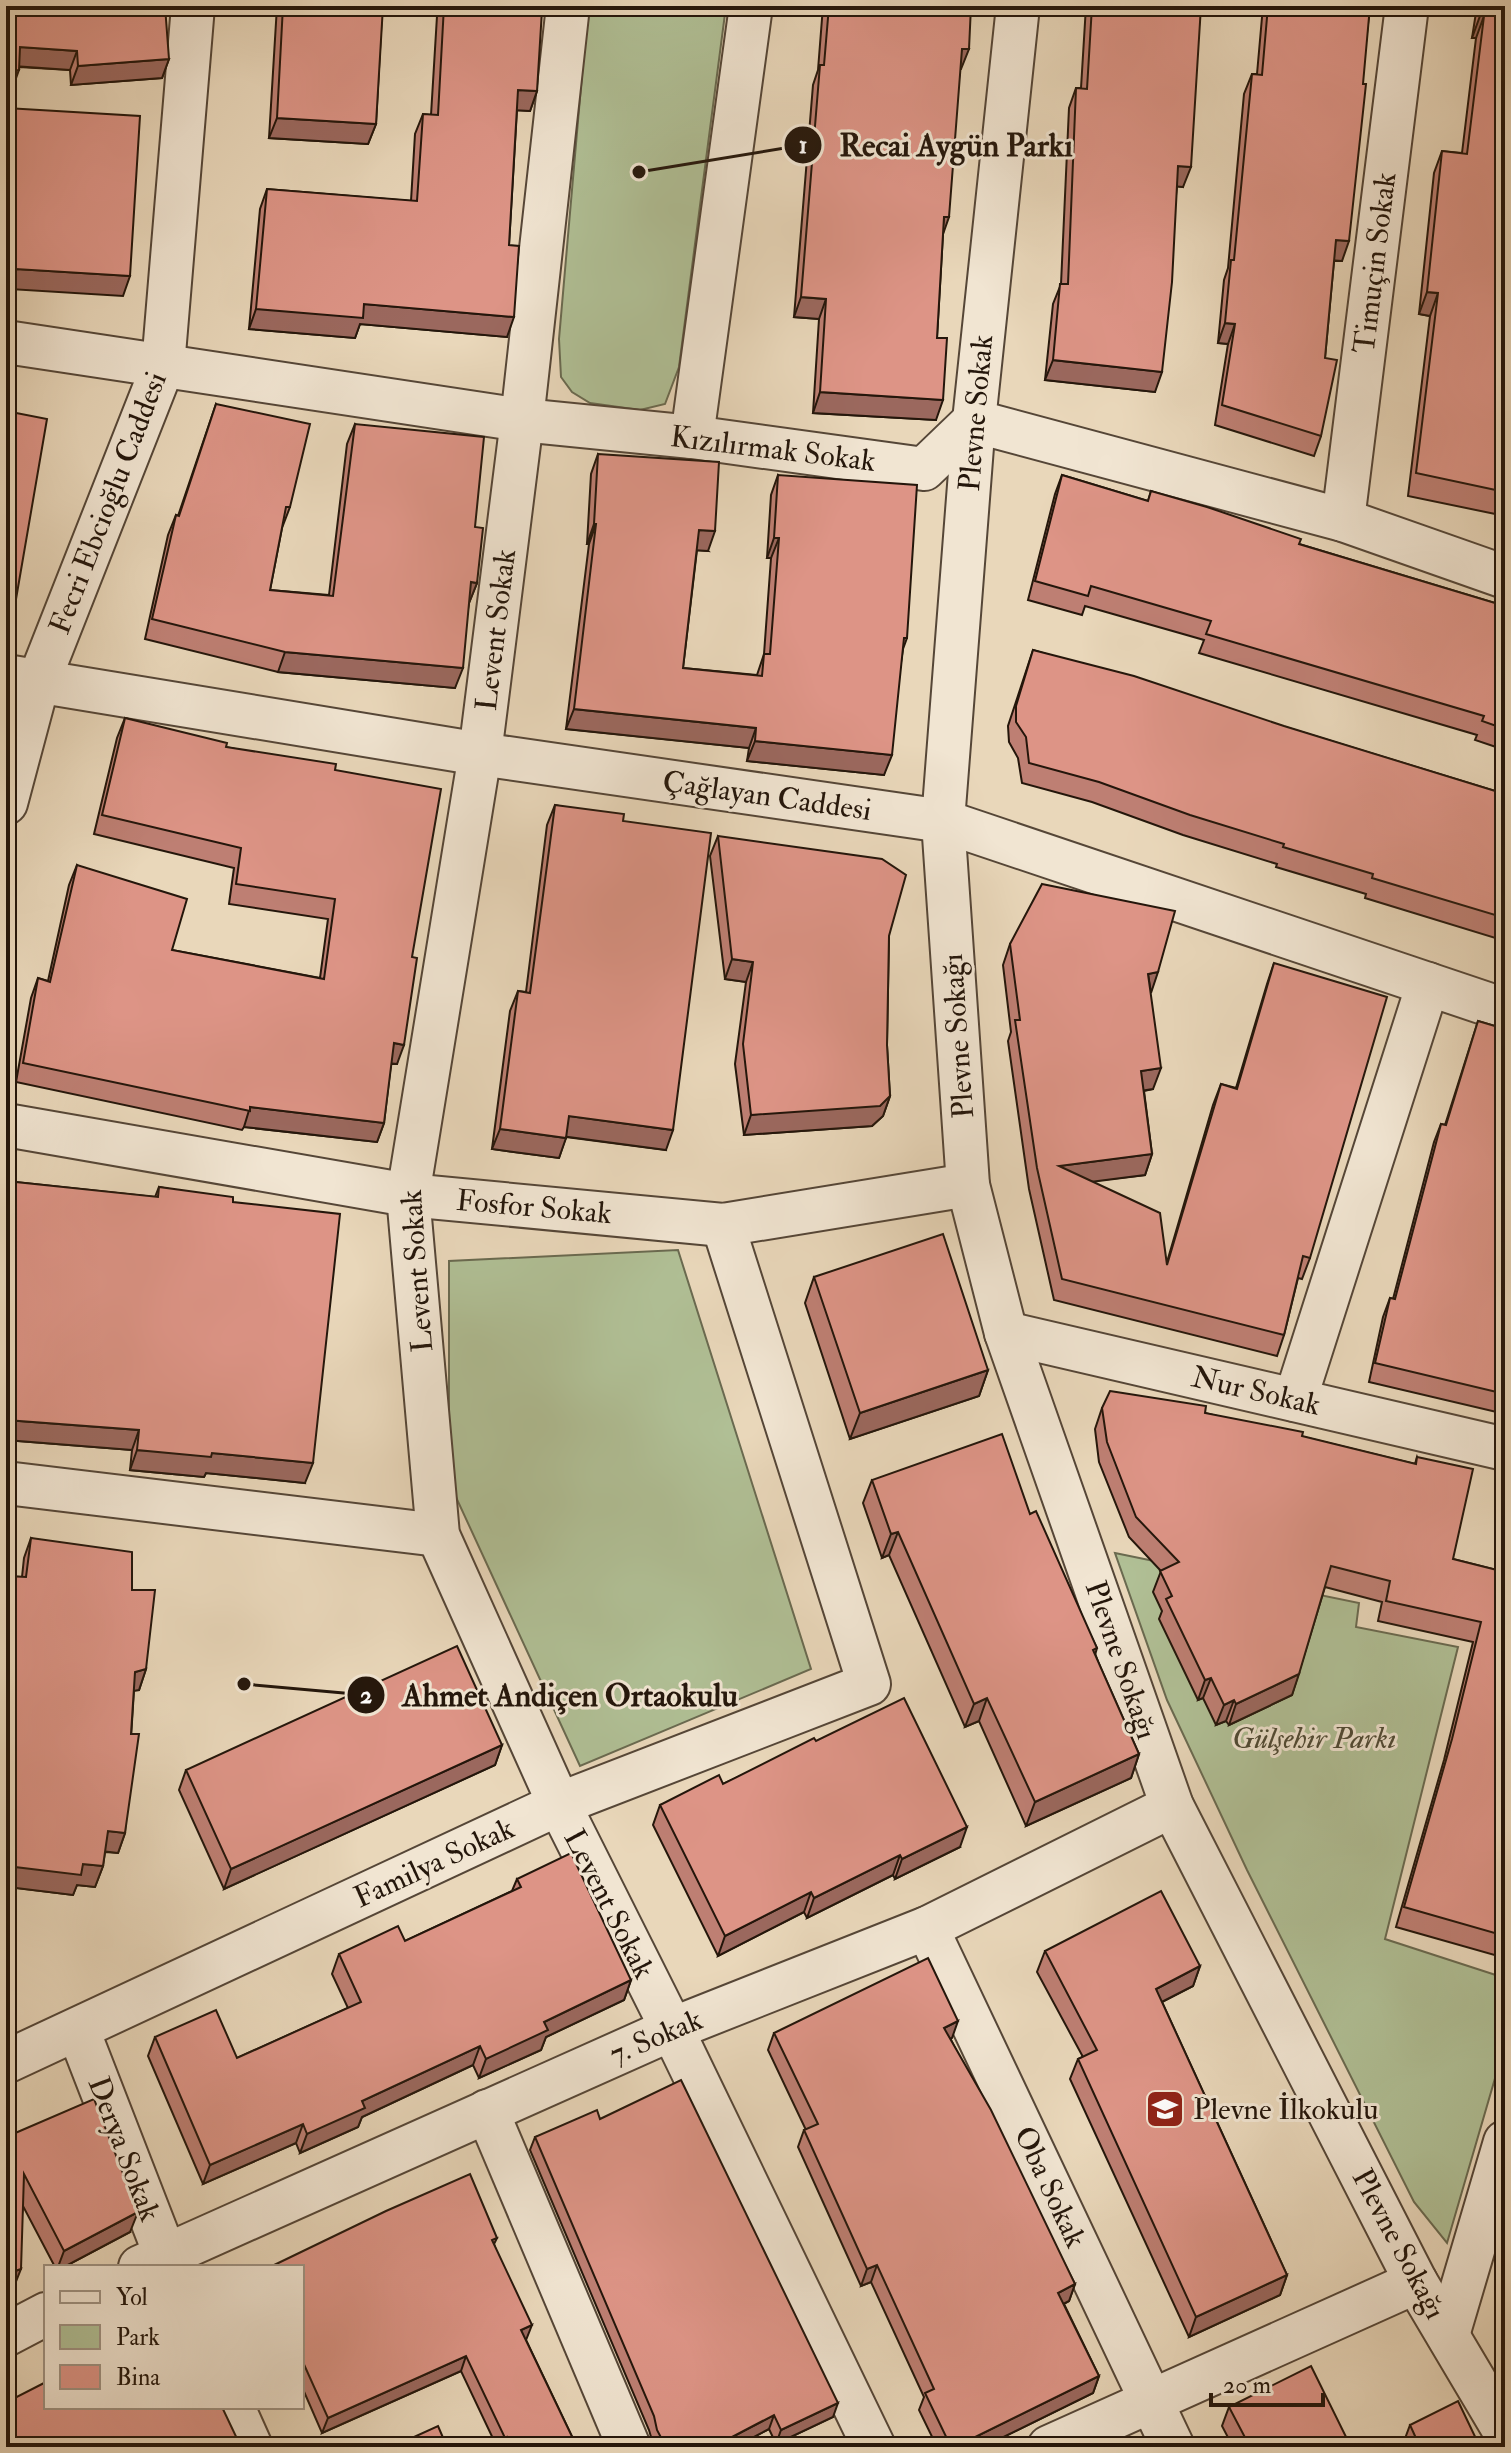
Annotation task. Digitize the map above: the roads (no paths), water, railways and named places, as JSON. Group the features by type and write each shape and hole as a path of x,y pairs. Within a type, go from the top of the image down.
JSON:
{"street":[{"name":"Fecri Ebcioğlu Caddesi","path":"6,803 22,679 163,366 193,6"},
{"name":"Levent Sokak","path":"568,6 522,420 480,754 408,1195 438,1535 559,1804 672,2029 874,2447"},
{"path":"692,437 751,6"},
{"name":"Plevne Sokak","path":"943,821 974,421 1018,6"},
{"name":"Timuçin Sokak","path":"1343,520 1407,6"},
{"name":"Kızılırmak Sokak","path":"6,342 522,420 692,437 924,469 974,421"},
{"path":"974,421 1343,520 1505,577"},
{"name":"Çağlayan Caddesi","path":"22,679 480,754 943,821 1505,1010"},
{"name":"Plevne Sokağı","path":"943,821 968,1185 1006,1333 1172,1806 1416,2282 1505,2432"},
{"path":"1295,1400 1428,984"},
{"name":"Fosfor Sokak","path":"6,1125 408,1195 723,1225 968,1185"},
{"name":"Familya Sokak","path":"6,2062 559,1804 869,1684 723,1225"},
{"name":"Nur Sokak","path":"1006,1333 1505,1449"},
{"path":"6,1483 438,1535"},
{"name":"7. Sokak","path":"158,2263 672,2029 927,1928 1172,1806"},
{"name":"Oba Sokak","path":"927,1928 1173,2447"},
{"name":"Derya Sokak","path":"78,2030 158,2263"},
{"path":"487,2111 629,2447"},
{"path":"1448,2335 1505,2142"},
{"path":"1049,2447 1416,2282"},
{"path":"6,2335 44,2315"},
{"path":"234,2409 251,2447"}],"place":[{"name":"Recai Aygün Parkı","path":"639,172"},
{"name":"Ahmet Andiçen Ortaokulu","path":"244,1684"},
{"name":"Plevne İlkokulu","path":"1165,2109"}],"park label":[{"name":"Gülşehir Parkı","path":"1314,1738"}]}
